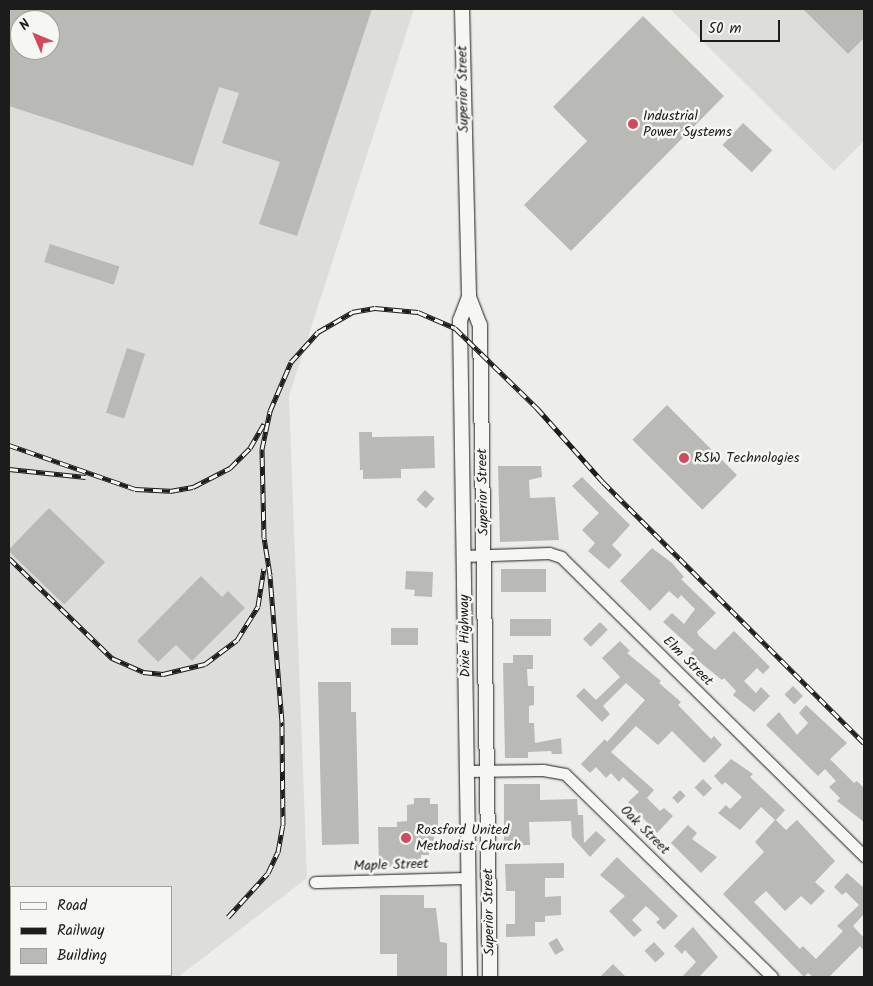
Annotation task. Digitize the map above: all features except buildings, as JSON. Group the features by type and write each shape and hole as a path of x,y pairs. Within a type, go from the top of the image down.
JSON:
{"main road":[{"name":"Superior Street","path":"462,9 469,297 480,325 490,977"},
{"name":"Dixie Highway","path":"469,297 460,320 470,977"},
{"path":"461,399 481,399"}],"street":[{"name":"Elm Street","path":"463,556 549,553 561,556 864,856"},
{"name":"Oak Street","path":"467,771 543,770 565,774 772,977"},
{"name":"Maple Street","path":"315,882 468,878"}],"shaded area":[{"path":"9,9 414,9 289,396 307,878 178,977 9,977"},
{"path":"670,9 864,9 864,141 834,171"}],"railway":[{"path":"228,917 268,873 278,852 283,825 282,722 270,575 264,538 262,449 270,411 291,362 318,332 352,312 375,308 418,312 455,328 537,408 603,482 864,743"},
{"path":"9,445 135,489 170,491 193,487 230,468 250,448 264,424"},
{"path":"9,469 86,477"},
{"path":"9,558 112,658 143,672 163,674 205,664 237,640 258,606 264,568"}],"place":[{"name":"Industrial Power Systems","path":"633,124"},
{"name":"RSW Technologies","path":"684,458"},
{"name":"Rossford United Methodist Church","path":"406,838"}]}
